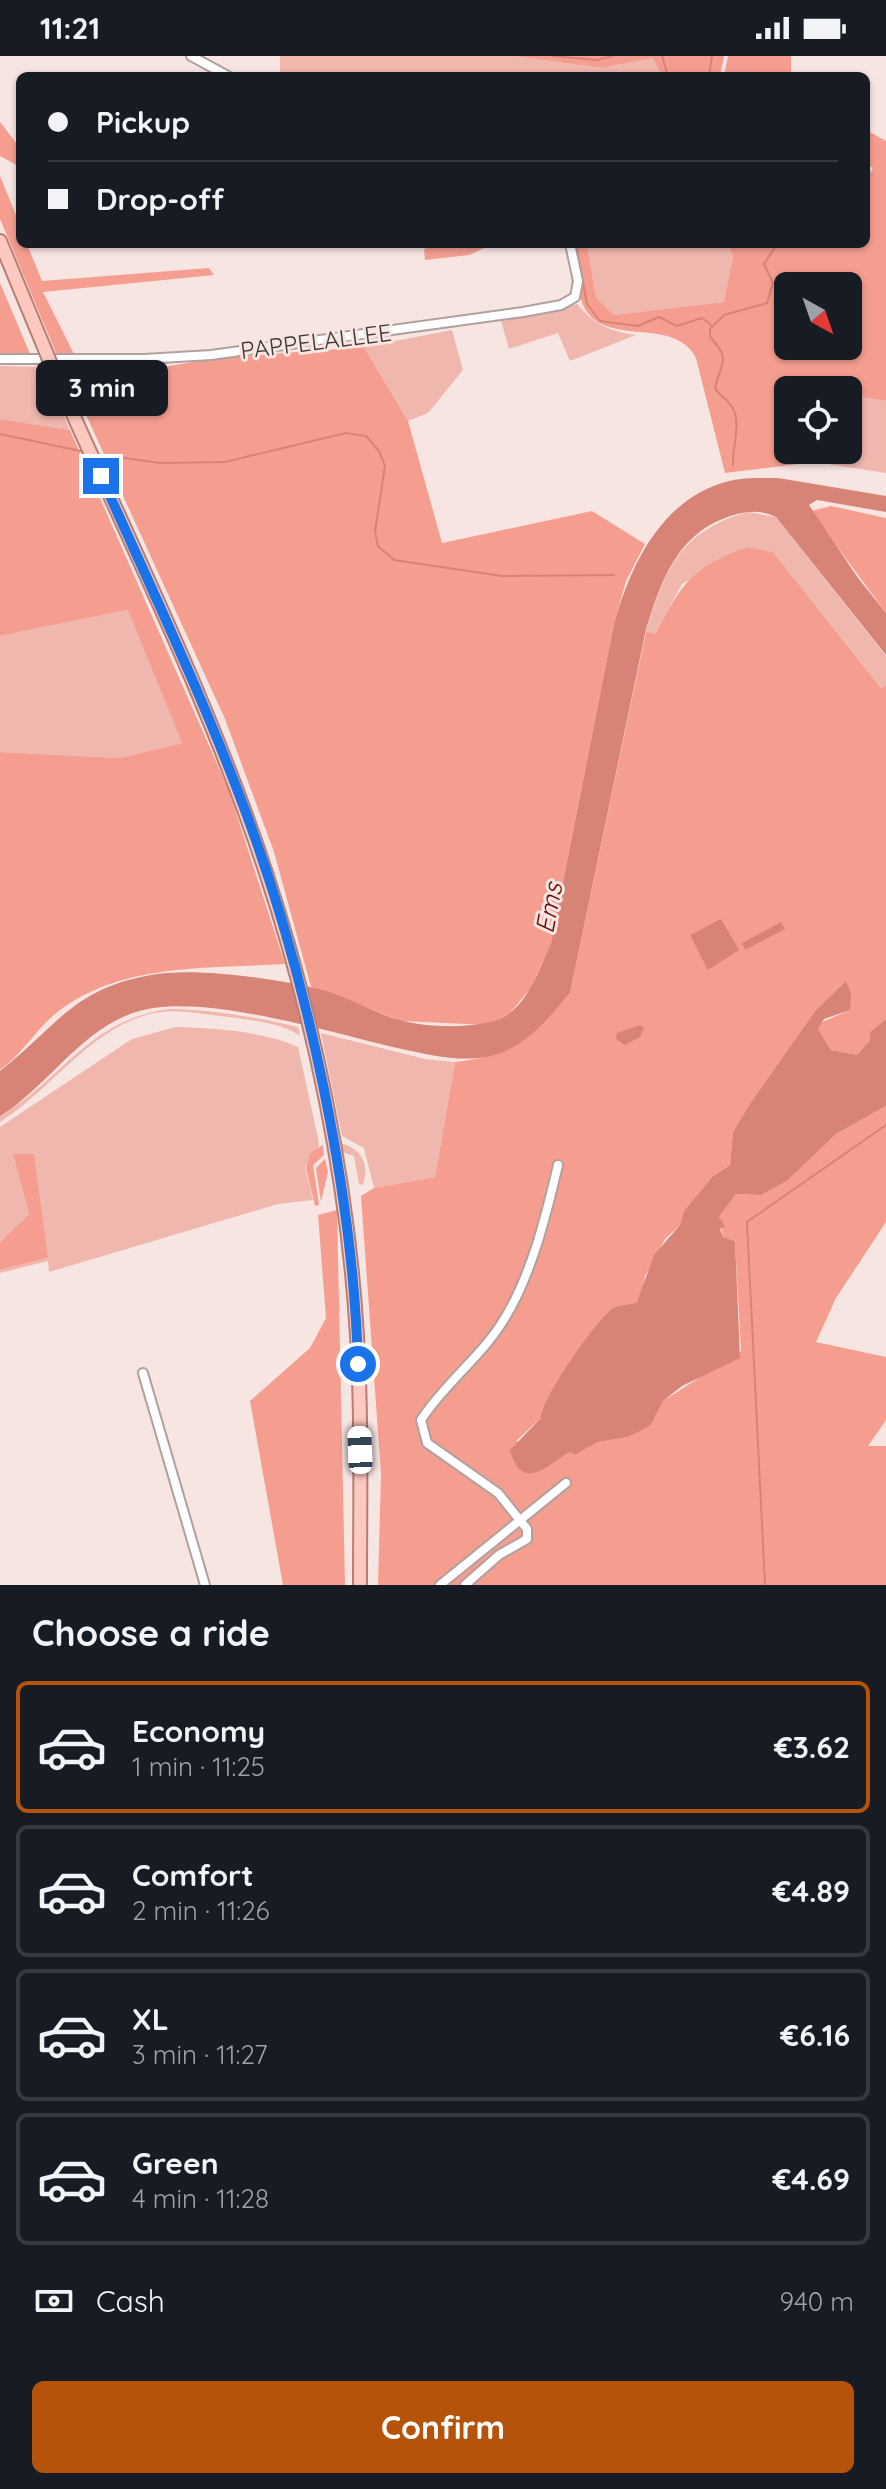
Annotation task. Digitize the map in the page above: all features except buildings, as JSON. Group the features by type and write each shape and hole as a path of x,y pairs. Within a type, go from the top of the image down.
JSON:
{"main road":[{"path":"0,241 226,763 283,930 309,1031 335,1159 357,1336 360,1585"}],"street":[{"path":"191,56 221,72"},
{"name":"PAPPELALLEE","path":"0,359 144,359 211,355 561,305 575,297 578,281 571,248"},
{"path":"465,1585 499,1555 527,1539 527,1529 498,1493 427,1443 421,1420 449,1382 502,1323 512,1305 528,1266 558,1165"},
{"path":"143,1373 205,1585"},
{"path":"440,1585 566,1483"}],"shaded area":[{"path":"280,56 513,56 602,68 653,58 659,72 280,72"},
{"path":"513,56 724,56 721,72 659,72 653,58 602,68"},
{"path":"728,56 791,56 791,72 725,72"},
{"path":"0,122 16,143 16,165 0,156"},
{"path":"870,132 886,141 886,401 862,397 862,376 774,376 774,464 799,464 725,473 696,358 685,345 671,337 603,325 590,316 579,293 572,248 588,248 596,297 614,315 724,302 733,257 730,248 870,248 870,173 873,168 870,166"},
{"path":"0,176 16,215 16,248 29,248 42,281 209,268 214,275 43,292 75,356 56,353 0,219"},
{"path":"484,248 469,255 425,260 424,249"},
{"path":"588,248 730,248 733,257 725,302 614,315 596,297"},
{"path":"0,283 31,356 0,355"},
{"path":"577,304 603,326 636,335 570,361 558,333 509,349 501,321"},
{"path":"452,330 463,370 428,413 408,421 364,347"},
{"path":"364,347 408,421 442,543 592,511 645,544 626,581 614,624 551,943 531,988 509,1014 487,1025 402,1021 311,987 274,852 225,719 71,382 218,358"},
{"path":"0,366 43,367 70,430 0,419"},
{"path":"862,397 886,401 886,473 828,464 862,464"},
{"path":"0,419 70,430 229,791 285,964 165,971 107,985 80,997 55,1014 0,1070 0,752 119,758 182,743 128,610 0,636"},
{"path":"778,478 886,496 886,512 817,500 809,505 858,578 886,613 886,655 776,517 755,512 734,515 698,533 685,546 665,578 645,634 570,993 532,1034 503,1052 465,1059 402,1049 306,1025 232,1011 166,1007 139,1011 100,1030 0,1116 0,1071 84,999 125,981 151,975 210,973 297,984 336,994 400,1020 424,1025 485,1023 515,1009 534,982 551,943 614,624 640,557 653,536 685,502 729,481"},
{"path":"831,506 886,518 886,613 811,511"},
{"path":"748,512 776,517 886,656 886,685 882,689 773,552 748,547 682,584 654,635 646,632 660,589 679,556 706,530"},
{"path":"748,547 773,552 881,688 886,685 886,1019 870,1032 870,1040 857,1055 831,1050 818,1029 820,1023 850,1010 845,982 815,1011 733,1132 730,1165 712,1177 684,1211 680,1225 665,1239 645,1276 643,1293 637,1302 613,1308 605,1315 559,1378 541,1418 516,1441 562,1456 570,1452 575,1455 598,1442 628,1437 651,1425 663,1401 741,1351 735,1241 723,1237 719,1217 736,1194 761,1195 787,1181 836,1134 886,1106 886,1222 836,1298 816,1342 886,1357 886,1420 868,1446 886,1446 886,1585 378,1585 381,1474 361,1196 374,1188 435,1177 455,1062 492,1055 521,1041 545,1021 570,993 646,632 655,634 690,579 713,562"},
{"path":"129,610 182,743 119,758 0,752 0,636"},
{"path":"721,919 739,950 708,970 690,935"},
{"path":"781,922 785,929 745,950 742,943"},
{"path":"846,981 851,994 850,1010 824,1019 818,1029 831,1050 857,1055 870,1040 870,1032 886,1019 886,1106 836,1134 787,1181 761,1195 736,1194 719,1217 725,1226 720,1229 723,1237 735,1241 740,1358 682,1386 663,1401 651,1425 640,1431 628,1437 598,1442 575,1455 570,1452 538,1472 522,1471 510,1450 541,1418 549,1395 570,1360 605,1315 613,1308 637,1302 654,1255 680,1225 684,1211 712,1177 730,1165 733,1132 749,1105 815,1011"},
{"path":"170,1009 218,1012 282,1023 298,1027 300,1036 266,1023 178,1011 137,1018 95,1042 0,1122 0,1116 42,1085 97,1037 118,1025 142,1015"},
{"path":"640,1025 644,1028 640,1037 625,1045 616,1039 617,1033"},
{"path":"175,1027 253,1034 298,1047 319,1147 305,1167 313,1200 278,1204 49,1272 48,1261 0,1273 0,1270 48,1258 13,1154 29,1214 0,1242 0,1127 132,1039"},
{"path":"321,1033 425,1059 455,1062 435,1177 374,1188 364,1148 342,1136"},
{"path":"339,1143 353,1148 362,1158 365,1170 363,1185 359,1184 354,1156 340,1151"},
{"path":"323,1145 324,1155 313,1165 319,1205 315,1206 306,1168 311,1153"},
{"path":"13,1154 34,1154 48,1258 0,1270 0,1242 29,1214"},
{"path":"325,1159 328,1172 321,1202 316,1168"},
{"path":"337,1210 345,1585 283,1585 250,1401 310,1348 326,1318 318,1215"}],"waterway":[{"path":"553,56 597,60 612,56"},
{"path":"662,56 667,72"},
{"path":"710,72 712,56"},
{"path":"577,248 587,304 600,321 638,326 659,317 677,326 702,318 713,326"},
{"path":"733,465 735,413 715,388 723,356 710,337 710,329 724,315 767,303 773,283 764,264 774,248"},
{"path":"95,454 160,463 225,462 346,433 366,436 379,451 385,466 375,531 378,546 394,560 502,576 614,575"},
{"path":"0,434 85,452"},
{"path":"765,1585 747,1222 886,1125"}],"route":[{"path":"101,476 225,759 279,914 309,1031 335,1159 350,1260 358,1364"}],"water label":[{"name":"Ems","path":"549,908"}]}
